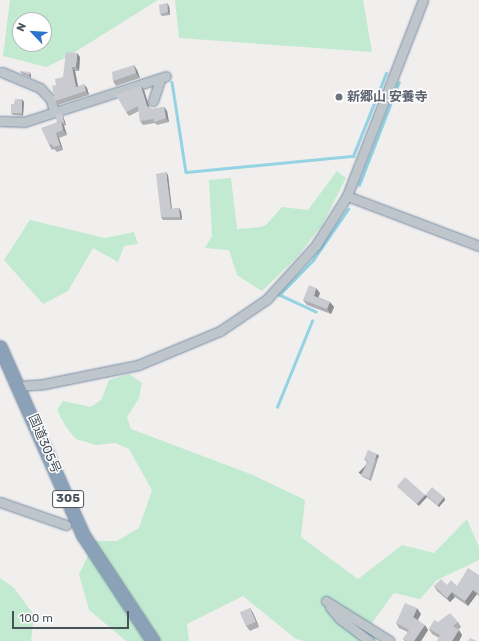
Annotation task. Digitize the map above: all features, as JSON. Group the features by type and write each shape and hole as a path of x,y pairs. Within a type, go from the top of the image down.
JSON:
{"highway":[{"name":"国道305号","path":"0,347 83,535 153,641"}],"street":[{"path":"18,386 44,384 138,366 220,331 267,299 316,244 347,196 423,0"},
{"path":"2,72 40,88 51,100 54,112"},
{"path":"0,121 24,122 163,78 153,101"},
{"path":"347,196 479,246"},
{"path":"0,502 66,525"},
{"path":"369,641 340,619 326,601 390,641"}],"green space":[{"path":"10,0 158,0 67,57 46,67 3,56"},
{"path":"175,0 363,0 372,52 179,38"},
{"path":"337,171 346,178 322,225 297,257 262,291 237,275 229,250 205,248 212,236 209,180 231,178 237,229 261,227 266,225 282,207 308,210"},
{"path":"30,220 105,238 134,232 138,244 124,246 118,262 93,248 68,291 43,304 4,260"},
{"path":"129,374 142,383 139,398 127,417 131,429 253,475 305,500 301,537 358,579 402,545 434,553 467,519 479,547 479,560 437,580 420,599 394,593 371,624 376,641 304,641 296,639 243,596 187,624 189,641 126,641 89,610 79,574 95,541 117,541 139,528 152,490 129,449 115,443 96,445 76,439 66,427 57,410 63,401 91,407 101,400 109,380"},
{"path":"0,578 14,588 34,615 31,641 0,641"}],"building":[{"path":"167,3 168,12 160,14 159,5"},
{"path":"66,52 77,53 76,67 72,67 76,87 84,84 86,91 55,101 52,86 56,85 55,79 63,77"},
{"path":"134,65 136,73 113,81 112,72"},
{"path":"20,71 30,72 29,75"},
{"path":"141,86 147,106 152,109 164,107 166,118 154,122 154,119 140,121 138,106 126,112 116,95"},
{"path":"15,99 22,99 22,113 11,113 11,104 14,104"},
{"path":"62,113 64,122 57,122 55,115"},
{"path":"61,121 63,130 56,133 60,145 53,147 52,144 49,145 41,128"},
{"path":"166,172 171,209 179,208 180,217 161,217 156,174"},
{"path":"309,285 316,288 314,296 330,302 327,309 303,300"},
{"path":"368,450 377,454 369,479 361,475 368,461 364,459"},
{"path":"405,477 425,495 417,504 397,486"},
{"path":"432,487 444,497 438,505 426,495"},
{"path":"468,568 479,575 479,594 473,590 465,601 452,592 447,598 434,586 441,579 447,585 451,580 457,586"},
{"path":"405,603 417,608 413,617 425,625 414,641 407,641 403,639 409,630 396,623"},
{"path":"250,608 256,622 246,626 240,612"},
{"path":"450,613 458,622 453,626 459,630 452,641 437,641 440,635 429,629 434,620 438,622"},
{"path":"470,638 477,641 468,641"}],"waterway":[{"path":"172,82 186,172 353,156 386,73"},
{"path":"359,185 399,82"},
{"path":"316,312 279,295 313,260 348,209"},
{"path":"277,407 312,321"}],"place":[{"name":"新郷山 安養寺","path":"339,97"}]}
